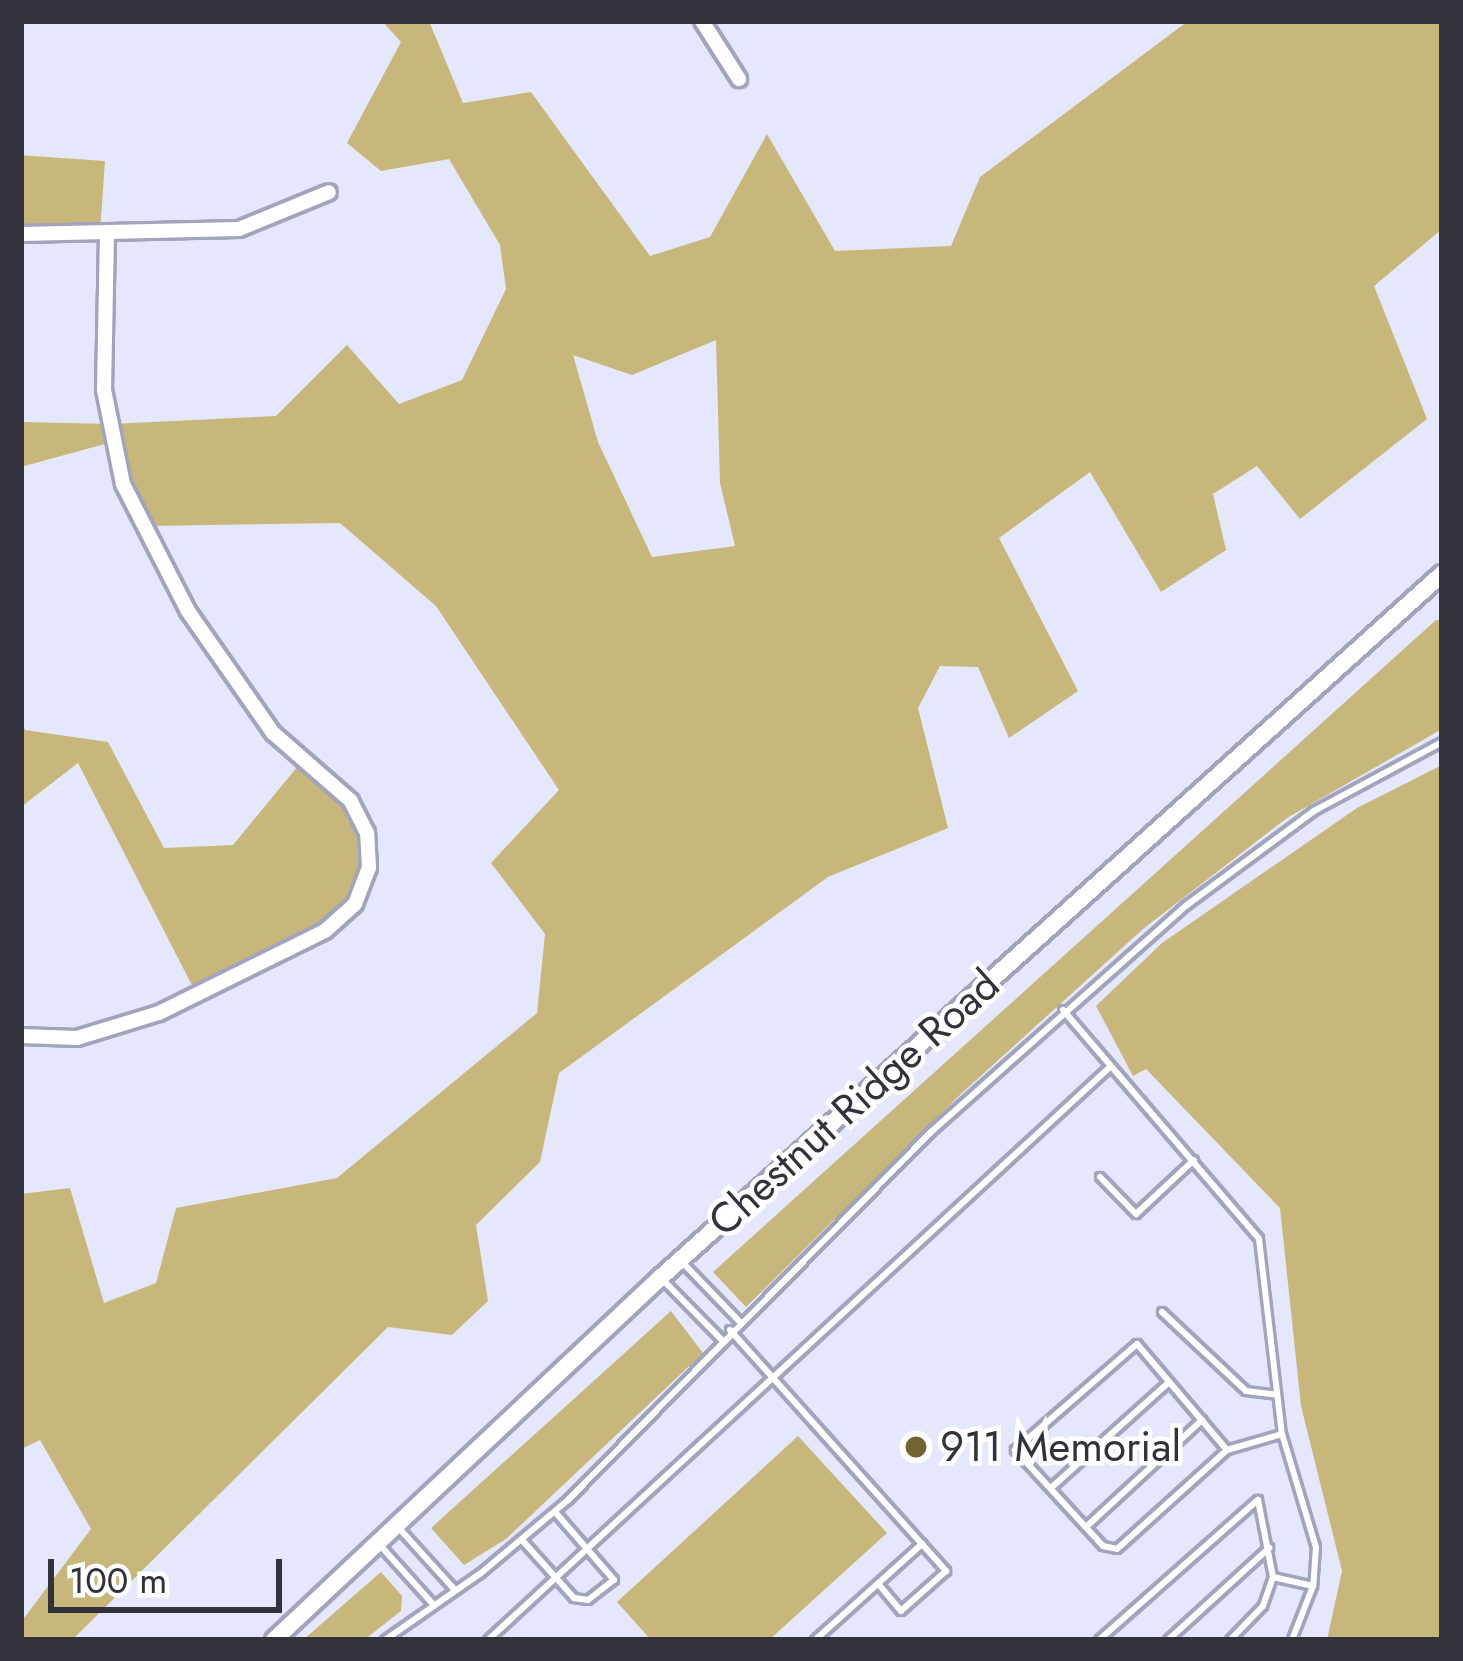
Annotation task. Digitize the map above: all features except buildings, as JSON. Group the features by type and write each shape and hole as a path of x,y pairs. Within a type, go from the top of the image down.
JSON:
{"street":[{"path":"702,21 739,79"},
{"path":"21,235 238,230 329,192"},
{"path":"21,1036 77,1038 159,1013 325,932 355,904 369,868 367,833 351,801 273,733 188,611 123,484 104,390 107,233"},
{"name":"Chestnut Ridge Road","path":"274,1640 375,1540 660,1278 1442,574"}],"lane":[{"path":"386,1640 555,1512 739,1321 1063,1010 1227,871 1314,811 1442,742"},
{"path":"1063,1010 1259,1239 1282,1434 1316,1547 1313,1586 1292,1640"},
{"path":"488,1640 772,1372 1110,1066"},
{"path":"1100,1177 1136,1214 1194,1160"},
{"path":"680,1261 739,1321"},
{"path":"660,1278 723,1341"},
{"path":"1162,1312 1246,1390 1277,1395"},
{"path":"730,1330 946,1571 901,1611 878,1584"},
{"path":"1228,1450 1138,1344 1016,1450 1103,1546 1117,1549 1228,1450 1282,1434"},
{"path":"1051,1488 1169,1382"},
{"path":"1086,1527 1202,1420"},
{"path":"1099,1640 1258,1501 1273,1577 1263,1606 1230,1640"},
{"path":"522,1540 574,1598 588,1600 614,1580 555,1512"},
{"path":"395,1523 455,1590"},
{"path":"375,1540 434,1605"},
{"path":"815,1640 922,1544"},
{"path":"1168,1640 1269,1548"},
{"path":"1273,1577 1313,1586"}],"shaded area":[{"path":"382,21 429,21 463,103 531,92 650,256 710,237 767,134 835,251 951,246 980,177 1188,21 1442,21 1442,229 1374,286 1427,419 1300,519 1257,466 1213,494 1226,550 1161,592 1090,472 999,538 1078,691 1009,738 978,667 940,666 918,708 948,828 828,877 559,1073 540,1162 476,1225 488,1301 452,1335 388,1327 72,1640 21,1640 21,1622 91,1529 40,1440 21,1449 21,1194 70,1188 104,1303 156,1283 176,1208 337,1178 537,1013 545,934 491,863 559,790 436,606 340,523 149,526 112,442 21,467 21,422 111,424 276,416 347,345 399,404 462,380 506,289 500,245 449,159 381,171 347,143 401,42","holes":["716,340 720,483 735,546 652,557 598,442 573,355 632,375"]},
{"path":"21,155 105,161 99,242 21,236"},
{"path":"1436,620 1442,620 1442,729 1287,818 1143,929 963,1092 746,1307 713,1272"},
{"path":"21,719 25,730 108,742 164,848 233,845 303,760 364,832 357,906 199,999 78,763 21,807"},
{"path":"1442,765 1442,1640 1327,1640 1342,1571 1301,1406 1280,1208 1146,1069 1133,1076 1096,1006 1162,943 1357,808"},
{"path":"671,1311 703,1353 506,1539 464,1565 431,1528"},
{"path":"798,1436 887,1533 769,1640 651,1640 617,1602"},
{"path":"381,1572 402,1596 401,1611 364,1640 303,1640"}],"place":[{"name":"911 Memorial","path":"916,1447"}]}
